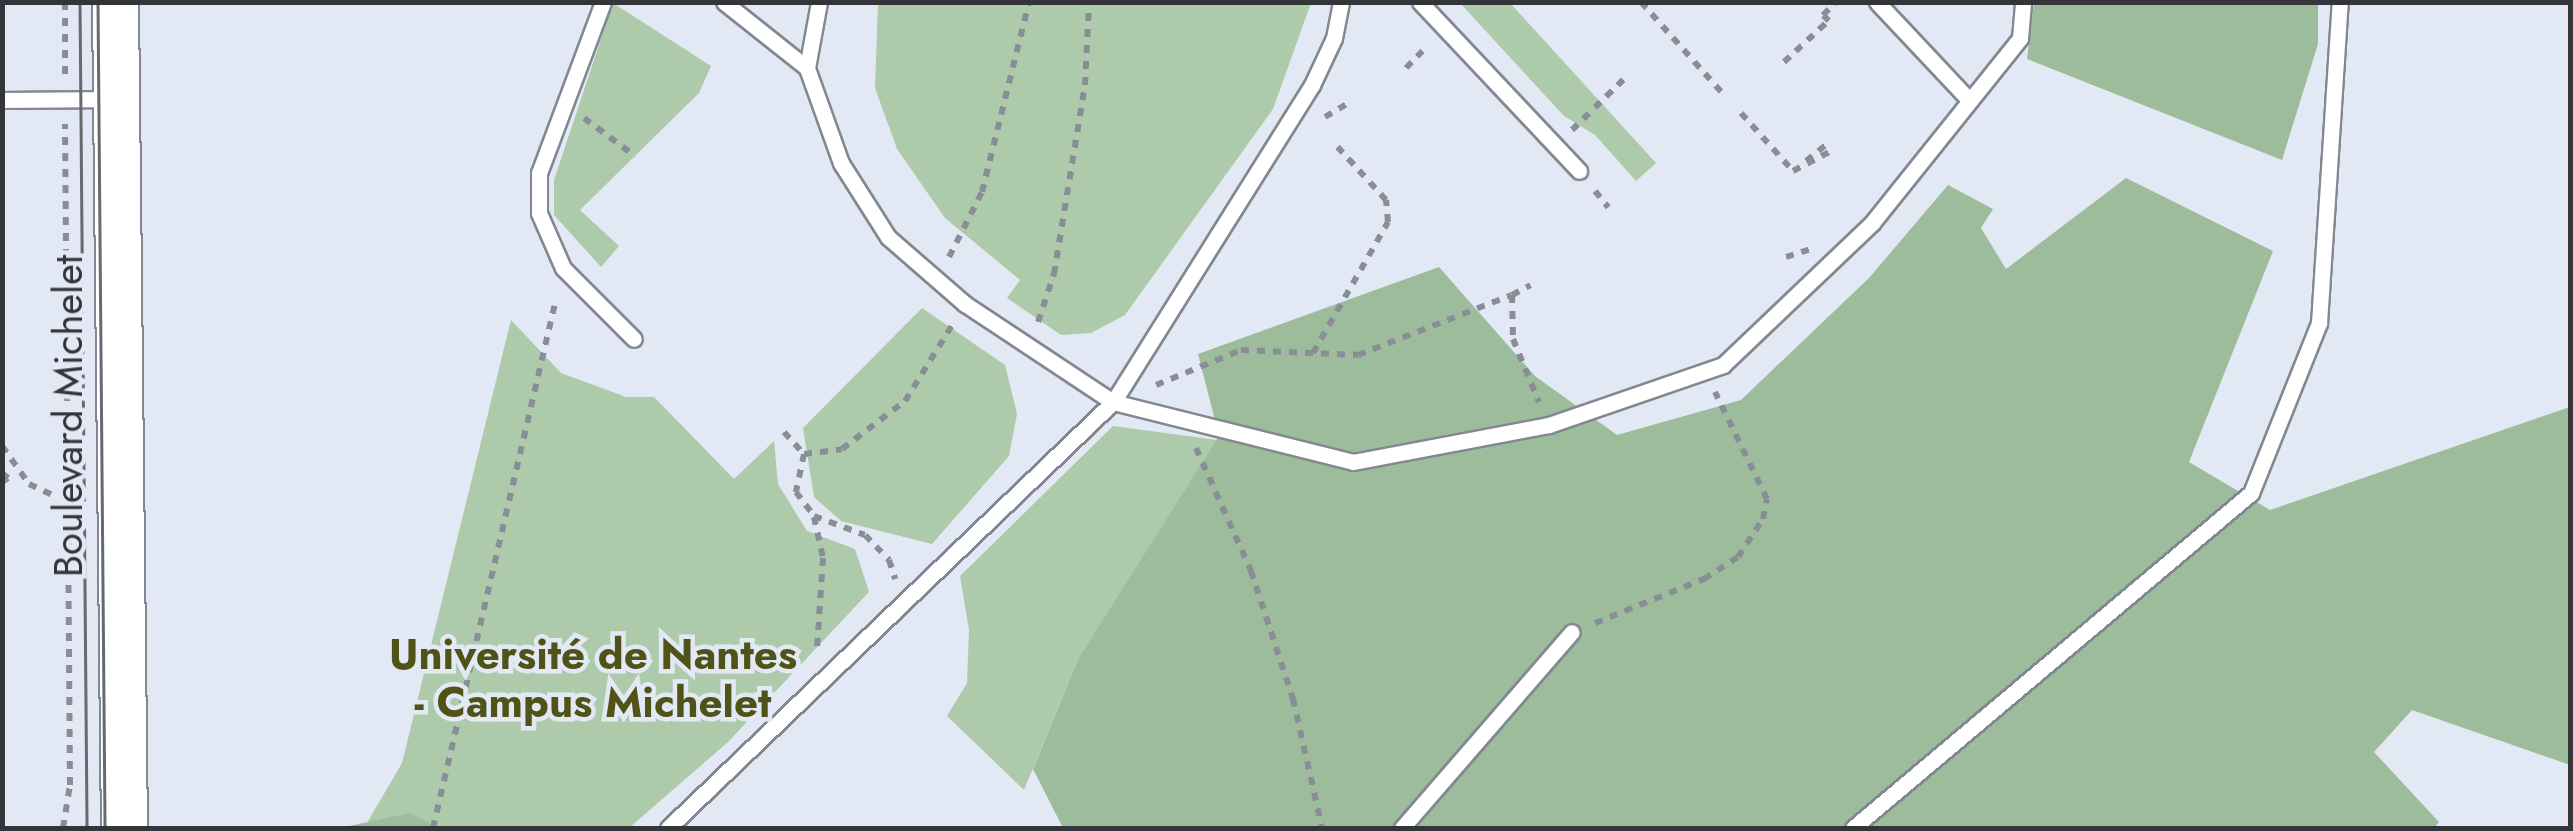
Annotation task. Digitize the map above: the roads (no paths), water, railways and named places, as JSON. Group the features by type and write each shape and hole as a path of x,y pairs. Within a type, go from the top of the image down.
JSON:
{"street":[{"name":"Boulevard Michelet","path":"116,2 124,828"}],"lane":[{"path":"603,2 539,173 539,213 563,268 634,340"},
{"path":"724,2 807,68"},
{"path":"819,2 807,68 821,119 865,206 935,280 1113,402 1352,462 1549,425 1723,366 1872,223 2020,38 2023,2"},
{"path":"668,828 1113,402 1312,85 1334,38 1341,2"},
{"path":"1420,2 1579,171"},
{"path":"1877,2 1969,100"},
{"path":"1853,828 2252,493 2319,323 2340,2"},
{"path":"2,100 116,99"},
{"path":"1402,828 1572,632"}],"tram line":[{"path":"80,2 87,828"},
{"path":"98,2 105,828"}],"district":[{"name":"Université de Nantes - Campus Michelet","path":"593,679"}]}
